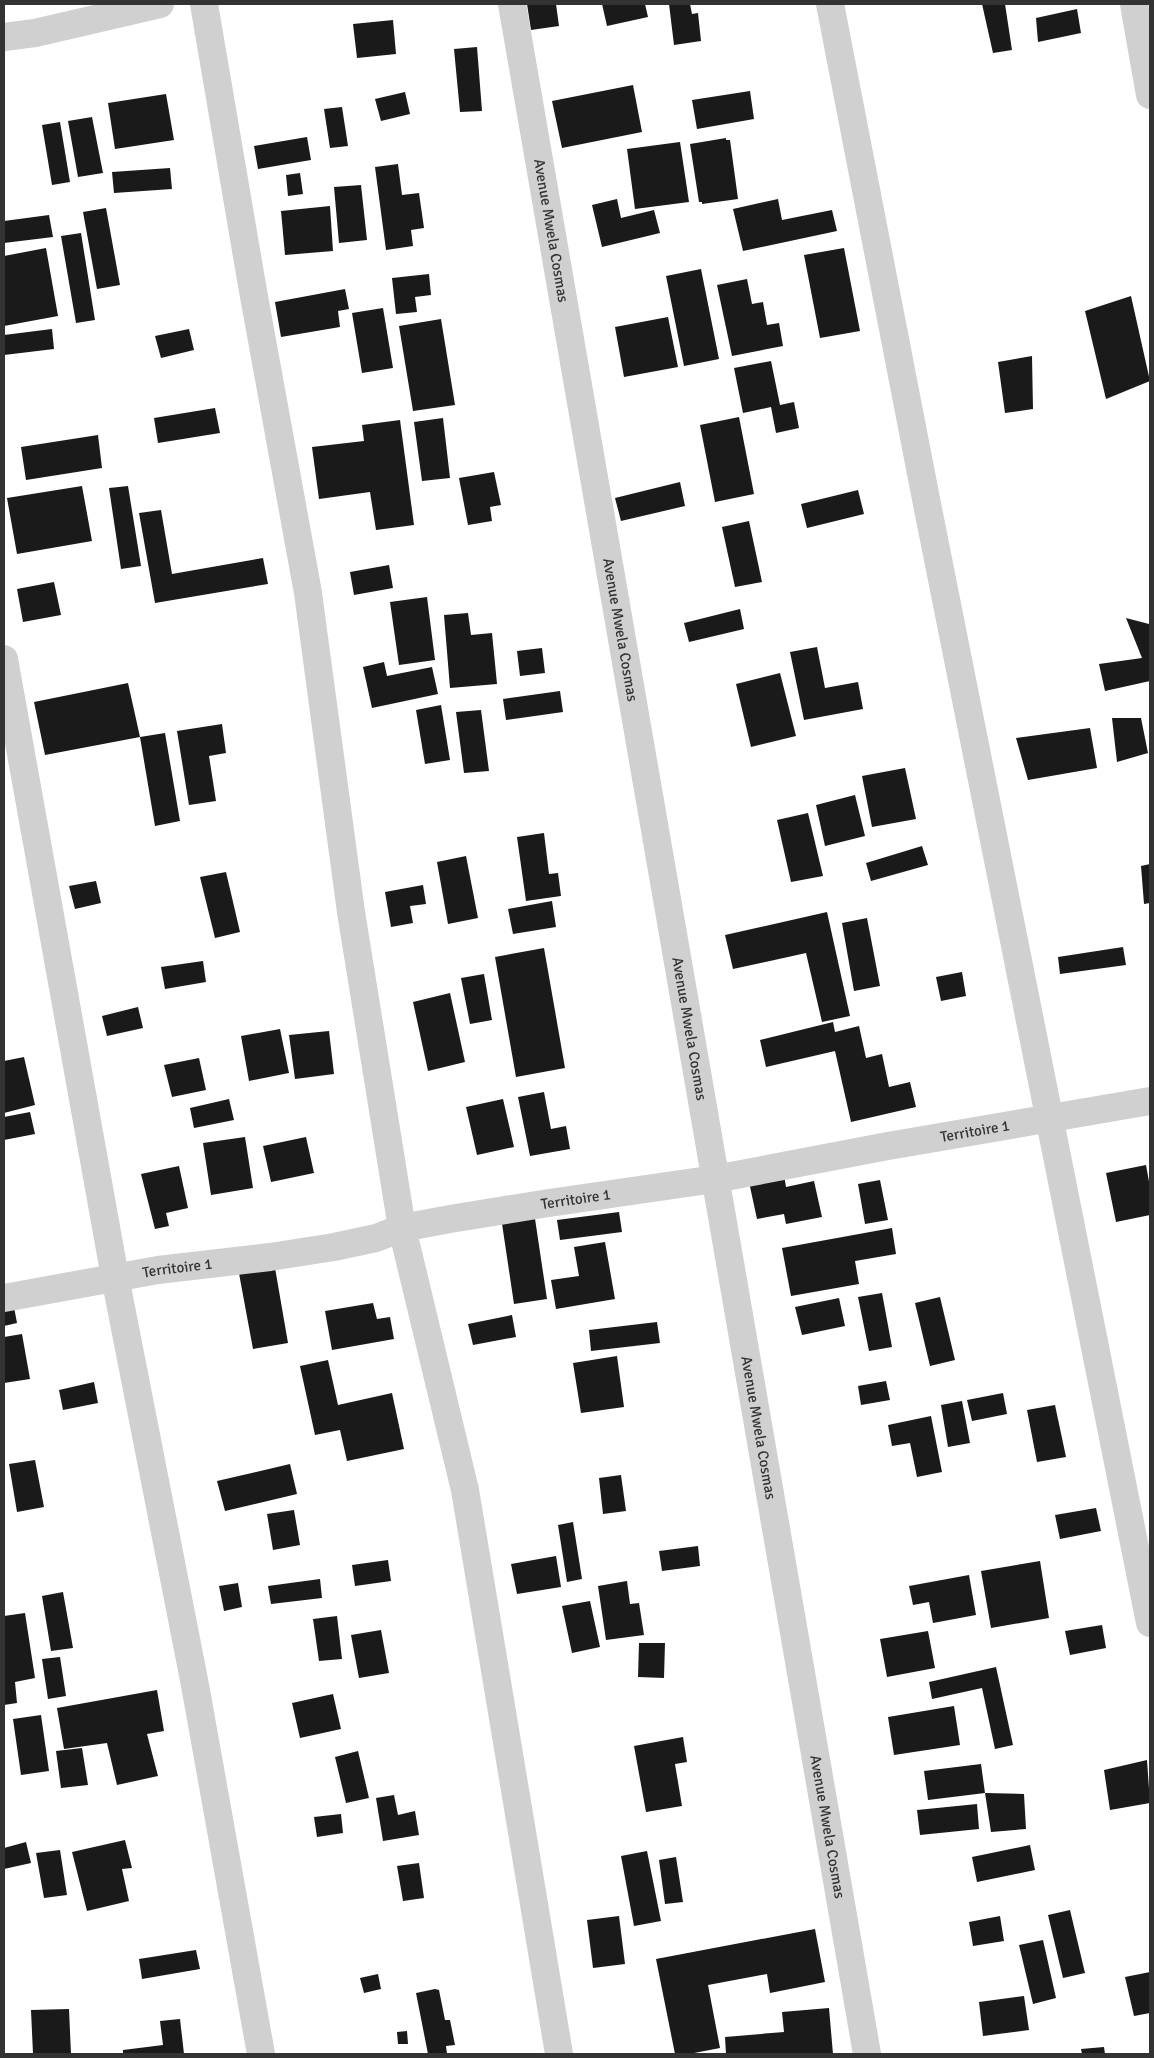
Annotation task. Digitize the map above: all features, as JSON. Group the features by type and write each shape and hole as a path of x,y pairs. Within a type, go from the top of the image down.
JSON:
{"street":[{"path":"4,38 35,33 160,4"},
{"path":"204,4 253,291 308,593 351,912 402,1228 465,1490 559,2054"},
{"name":"Avenue Mwela Cosmas","path":"512,4 867,2054"},
{"path":"830,4 926,499 1150,1623"},
{"path":"1134,4 1150,95"},
{"path":"4,659 115,1278 195,1685 261,2054"},
{"name":"Territoire 1","path":"4,1298 158,1270 270,1258 376,1238 402,1228 549,1203 715,1179 1050,1117 1150,1102"}],"building":[{"path":"527,4 556,4 559,26 531,30"},
{"path":"602,4 645,4 648,17 607,26"},
{"path":"669,4 690,4 692,14 698,13 701,41 674,45"},
{"path":"982,4 1005,4 1012,50 993,53"},
{"path":"1077,9 1081,33 1038,42 1036,18"},
{"path":"393,20 396,54 357,58 353,24"},
{"path":"477,47 482,111 460,112 454,49"},
{"path":"633,85 642,132 562,148 552,101"},
{"path":"750,91 754,119 697,129 692,100"},
{"path":"405,92 410,114 381,121 375,99"},
{"path":"166,94 174,140 115,149 108,103"},
{"path":"342,107 348,146 330,148 324,109"},
{"path":"92,117 103,173 78,177 68,121"},
{"path":"60,122 70,182 52,185 42,125"},
{"path":"307,137 311,160 258,169 254,146"},
{"path":"726,138 726,140 730,140 738,199 702,204 702,202 699,202 690,144"},
{"path":"680,142 689,202 635,209 627,149"},
{"path":"398,164 402,195 419,193 424,228 411,230 413,246 386,250 375,167"},
{"path":"170,168 172,189 114,193 112,172"},
{"path":"300,173 303,194 288,196 286,175"},
{"path":"361,185 367,240 339,243 334,187"},
{"path":"617,199 621,218 654,210 660,233 602,247 592,205"},
{"path":"778,199 782,220 832,210 837,231 743,251 733,209"},
{"path":"330,206 333,251 285,255 281,211"},
{"path":"106,208 120,285 97,289 83,212"},
{"path":"49,215 53,237 4,243 4,221"},
{"path":"81,233 95,320 76,323 61,236"},
{"path":"46,248 58,316 4,326 4,256"},
{"path":"844,248 860,331 820,338 804,255"},
{"path":"701,269 719,359 684,366 666,276"},
{"path":"429,274 431,295 415,297 417,312 396,314 392,278"},
{"path":"747,279 752,304 763,302 767,325 779,323 783,346 732,356 717,285"},
{"path":"345,289 349,309 338,311 340,327 281,337 275,302"},
{"path":"1131,296 1150,381 1106,399 1085,311"},
{"path":"383,308 393,368 362,373 352,313"},
{"path":"668,317 678,367 624,377 615,327"},
{"path":"441,319 455,405 413,411 399,326"},
{"path":"52,329 54,349 4,355 4,335"},
{"path":"189,329 194,350 161,358 155,336"},
{"path":"1032,356 1033,409 1005,413 998,362"},
{"path":"771,361 780,405 794,402 799,428 776,433 771,407 743,413 734,368"},
{"path":"215,408 220,433 158,443 154,418"},
{"path":"739,417 754,494 715,502 700,425"},
{"path":"443,418 450,478 422,481 414,422"},
{"path":"400,420 414,525 376,530 370,492 319,499 312,447 364,441 362,425"},
{"path":"98,435 102,468 26,480 21,447"},
{"path":"494,472 501,505 490,507 492,521 468,525 459,478"},
{"path":"680,482 685,506 621,521 615,498"},
{"path":"82,486 92,541 17,554 7,498"},
{"path":"128,486 141,566 121,569 109,488"},
{"path":"858,490 864,514 807,528 801,504"},
{"path":"161,510 172,574 263,558 268,584 155,603 139,513"},
{"path":"749,521 762,582 735,587 722,527"},
{"path":"389,565 393,588 354,595 350,572"},
{"path":"54,582 61,615 23,622 17,589"},
{"path":"427,597 435,660 399,665 390,602"},
{"path":"740,609 744,629 689,642 684,623"},
{"path":"468,613 471,635 492,633 497,684 450,688 444,615"},
{"path":"1126,618 1149,624 1150,681 1105,691 1099,664 1142,658"},
{"path":"817,647 825,688 858,682 863,709 804,720 790,652"},
{"path":"542,648 545,673 520,676 517,651"},
{"path":"384,662 387,676 432,667 438,694 372,708 363,667"},
{"path":"780,673 796,736 751,747 736,684"},
{"path":"128,683 140,737 45,755 34,702"},
{"path":"560,691 563,712 506,720 503,699"},
{"path":"441,705 450,760 425,764 416,710"},
{"path":"481,710 489,771 464,773 456,712"},
{"path":"1112,718 1141,718 1148,753 1117,762"},
{"path":"222,724 226,753 209,756 216,801 189,805 177,731"},
{"path":"1090,728 1097,768 1028,780 1016,738"},
{"path":"165,733 180,821 155,826 140,737"},
{"path":"905,768 916,819 872,827 862,776"},
{"path":"855,795 865,836 825,846 816,805"},
{"path":"808,813 823,876 791,882 777,820"},
{"path":"544,833 549,874 558,873 561,896 526,901 517,837"},
{"path":"922,846 928,865 871,881 866,863"},
{"path":"466,856 478,918 448,924 437,862"},
{"path":"1150,864 1150,903 1144,904 1141,866"},
{"path":"226,872 240,932 215,938 200,877"},
{"path":"96,881 101,903 75,909 69,886"},
{"path":"423,885 426,904 410,906 413,923 391,927 385,892"},
{"path":"552,901 556,927 513,934 508,909"},
{"path":"827,912 850,1016 822,1022 806,953 733,969 725,935"},
{"path":"867,918 880,986 854,991 842,923"},
{"path":"1123,947 1126,965 1060,974 1058,957"},
{"path":"544,948 565,1068 516,1077 495,957"},
{"path":"203,961 206,982 165,989 161,967"},
{"path":"962,972 966,996 941,1001 936,977"},
{"path":"484,974 492,1020 470,1024 461,978"},
{"path":"450,993 465,1062 428,1071 413,1002"},
{"path":"138,1007 143,1028 107,1036 102,1016"},
{"path":"833,1022 835,1032 859,1026 866,1058 882,1054 889,1087 910,1082 916,1107 851,1122 835,1051 766,1067 760,1040"},
{"path":"280,1029 289,1073 249,1081 241,1036"},
{"path":"329,1031 334,1074 295,1079 289,1035"},
{"path":"24,1057 35,1105 4,1113 4,1061"},
{"path":"199,1058 206,1090 172,1097 164,1065"},
{"path":"544,1092 551,1129 566,1126 570,1149 530,1156 518,1097"},
{"path":"229,1099 234,1120 194,1128 190,1108"},
{"path":"503,1099 514,1147 477,1155 466,1107"},
{"path":"30,1112 35,1134 4,1140 4,1117"},
{"path":"245,1137 253,1188 211,1195 203,1143"},
{"path":"306,1137 314,1173 271,1182 263,1146"},
{"path":"1146,1165 1150,1187 1150,1215 1116,1222 1106,1173"},
{"path":"179,1166 188,1208 166,1213 169,1226 155,1229 141,1174"},
{"path":"784,1175 786,1187 814,1181 822,1217 786,1224 784,1214 757,1219 749,1182"},
{"path":"880,1180 888,1220 865,1224 858,1184"},
{"path":"534,1212 547,1299 514,1304 501,1217"},
{"path":"619,1212 622,1232 560,1240 557,1220"},
{"path":"892,1228 896,1254 855,1261 859,1284 791,1296 782,1248"},
{"path":"605,1242 615,1299 556,1309 551,1280 579,1276 574,1247"},
{"path":"274,1262 288,1343 253,1349 238,1268"},
{"path":"882,1293 892,1347 869,1351 858,1297"},
{"path":"940,1297 955,1360 930,1366 915,1303"},
{"path":"839,1298 845,1326 802,1335 795,1307"},
{"path":"373,1303 377,1319 390,1317 394,1339 332,1350 325,1311"},
{"path":"14,1307 17,1323 4,1326 4,1309"},
{"path":"512,1315 516,1337 473,1345 468,1324"},
{"path":"657,1322 660,1343 591,1351 589,1330"},
{"path":"22,1334 30,1379 4,1383 4,1337"},
{"path":"617,1356 624,1407 581,1413 573,1363"},
{"path":"328,1360 338,1405 392,1393 404,1449 347,1461 340,1430 315,1435 300,1366"},
{"path":"886,1381 890,1400 861,1405 858,1386"},
{"path":"94,1382 98,1403 63,1410 59,1390"},
{"path":"1003,1393 1007,1414 972,1421 967,1400"},
{"path":"962,1401 970,1443 948,1447 941,1405"},
{"path":"1055,1405 1066,1457 1037,1462 1027,1410"},
{"path":"931,1416 942,1472 917,1477 910,1443 892,1446 888,1425"},
{"path":"35,1460 44,1507 17,1512 9,1464"},
{"path":"290,1464 297,1494 225,1511 217,1481"},
{"path":"621,1475 626,1511 603,1514 599,1478"},
{"path":"1096,1508 1101,1531 1060,1539 1055,1515"},
{"path":"294,1510 300,1545 273,1550 267,1514"},
{"path":"573,1522 582,1579 567,1582 558,1525"},
{"path":"698,1546 700,1566 662,1571 659,1551"},
{"path":"556,1556 561,1587 517,1594 511,1564"},
{"path":"388,1560 391,1581 355,1586 352,1565"},
{"path":"1040,1561 1049,1618 991,1628 981,1571"},
{"path":"969,1575 976,1615 933,1623 929,1602 913,1605 909,1586"},
{"path":"320,1579 322,1598 271,1604 268,1586"},
{"path":"627,1581 630,1604 639,1603 644,1635 606,1640 598,1586"},
{"path":"238,1583 242,1607 224,1611 219,1586"},
{"path":"63,1592 73,1648 51,1651 42,1596"},
{"path":"590,1601 600,1647 572,1653 562,1606"},
{"path":"25,1613 35,1678 15,1682 17,1703 4,1705 4,1616"},
{"path":"337,1616 342,1659 319,1661 313,1619"},
{"path":"1102,1625 1106,1648 1070,1655 1065,1631"},
{"path":"381,1630 389,1673 359,1678 351,1635"},
{"path":"928,1631 935,1668 887,1677 880,1639"},
{"path":"639,1643 665,1643 664,1678 638,1677"},
{"path":"60,1657 66,1696 48,1699 42,1659"},
{"path":"996,1667 1013,1745 995,1749 982,1688 932,1699 929,1682"},
{"path":"157,1690 164,1731 147,1734 158,1776 117,1785 107,1743 64,1749 57,1708"},
{"path":"333,1694 341,1729 300,1738 292,1703"},
{"path":"954,1706 960,1745 894,1755 888,1717"},
{"path":"41,1715 49,1771 21,1775 13,1719"},
{"path":"683,1737 687,1762 675,1764 682,1806 646,1812 634,1746"},
{"path":"82,1748 88,1785 61,1788 56,1751"},
{"path":"358,1751 369,1798 346,1803 335,1757"},
{"path":"1147,1760 1150,1803 1110,1810 1104,1770"},
{"path":"981,1764 985,1793 928,1800 924,1771"},
{"path":"985,1793 1024,1794 1026,1829 991,1832"},
{"path":"394,1795 398,1815 415,1811 419,1835 383,1841 376,1798"},
{"path":"977,1804 979,1829 920,1835 917,1810"},
{"path":"341,1814 343,1833 317,1837 314,1817"},
{"path":"125,1840 132,1868 122,1869 129,1901 87,1911 72,1852"},
{"path":"26,1842 31,1863 4,1869 4,1848"},
{"path":"1030,1845 1035,1870 977,1882 972,1857"},
{"path":"60,1850 67,1895 44,1898 36,1853"},
{"path":"647,1851 661,1921 634,1926 621,1856"},
{"path":"676,1857 683,1902 665,1904 659,1860"},
{"path":"419,1863 424,1898 403,1901 397,1866"},
{"path":"1070,1910 1085,1973 1063,1978 1048,1915"},
{"path":"619,1916 625,1964 593,1968 587,1920"},
{"path":"1000,1916 1004,1941 973,1946 969,1922"},
{"path":"815,1929 825,1982 770,1993 767,1974 708,1985 720,2048 689,2054 675,2054 656,1959"},
{"path":"1043,1940 1056,1998 1033,2004 1019,1945"},
{"path":"196,1950 200,1969 142,1979 139,1959"},
{"path":"1150,1972 1150,2013 1134,2016 1125,1977"},
{"path":"378,1974 381,1989 364,1993 360,1978"},
{"path":"435,1989 439,1990 445,2020 450,2020 455,2045 446,2046 447,2054 428,2054 416,1993"},
{"path":"1024,1996 1029,2030 983,2036 979,2002"},
{"path":"829,2008 833,2054 726,2054 725,2037 784,2032 782,2012"},
{"path":"69,2009 71,2054 33,2054 31,2010"},
{"path":"180,2019 184,2054 123,2054 123,2050 163,2045 160,2021"},
{"path":"407,2031 408,2044 398,2044 397,2032"},
{"path":"1104,2047 1105,2054 1082,2054 1081,2049"}]}
